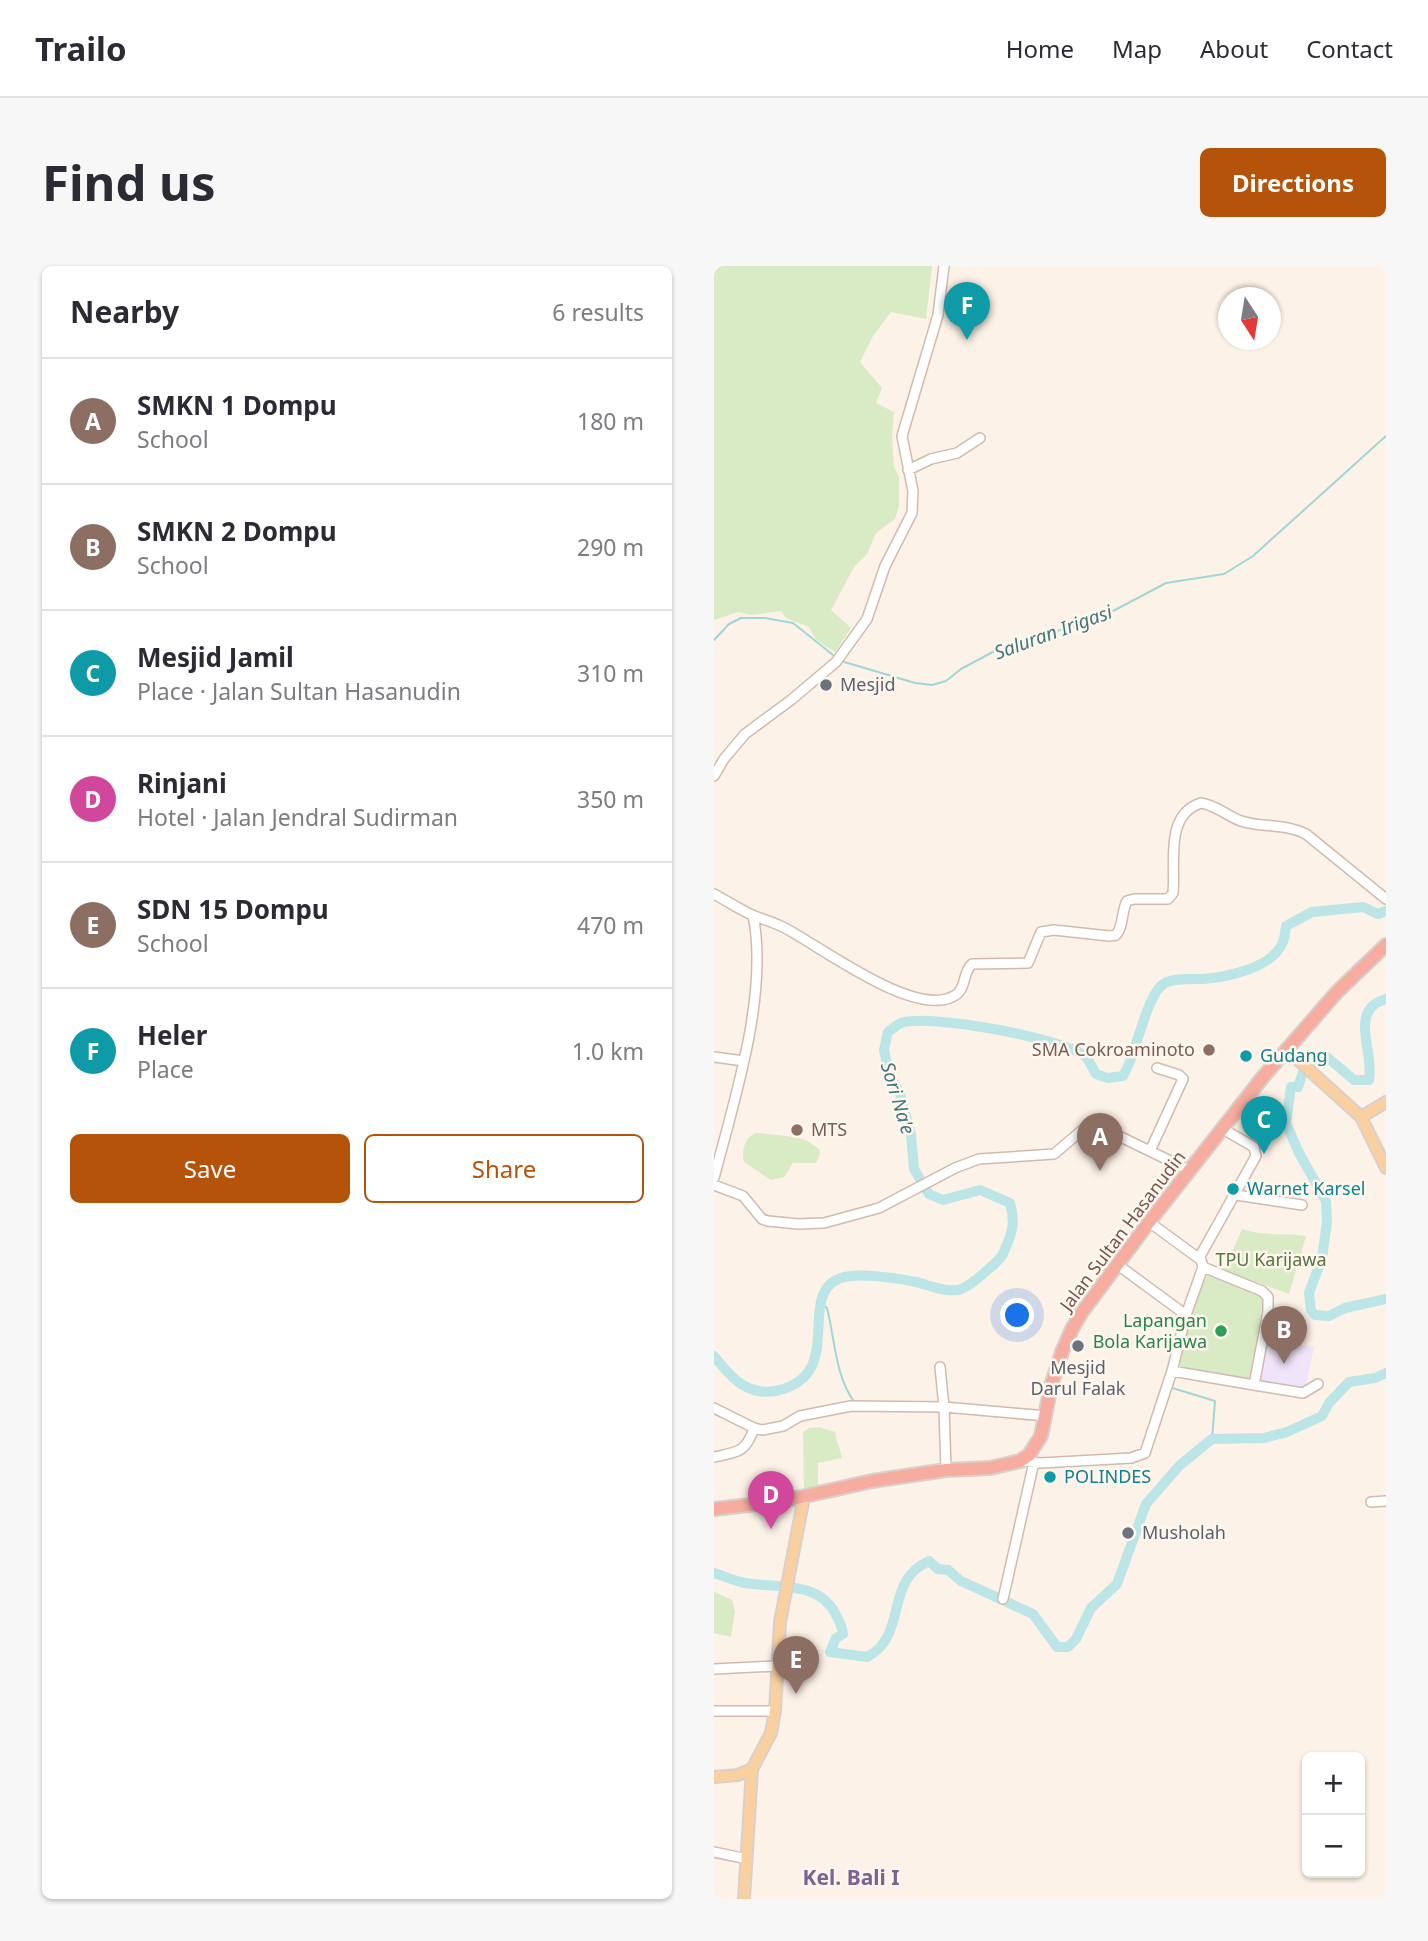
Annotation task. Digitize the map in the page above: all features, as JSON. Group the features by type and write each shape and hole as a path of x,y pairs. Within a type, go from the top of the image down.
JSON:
{"highway":[{"name":"Jalan Sultan Hasanudin","path":"715,1507 783,1501 872,1481 990,1468 1036,1458 1054,1373 1072,1329 1149,1222 1286,1049 1337,992 1386,945"}],"main road":[{"path":"1286,1049 1361,1117 1386,1168"},
{"path":"1361,1117 1386,1102"},
{"path":"744,1899 752,1769 771,1733 784,1595 804,1497"},
{"path":"783,1501 799,1516"},
{"path":"714,1777 738,1775 752,1769"}],"street":[{"path":"714,776 745,734 836,662 867,619 892,548 912,513 913,491 902,442 903,431 935,326 944,266"},
{"path":"908,470 931,459 957,453 980,438"},
{"path":"714,894 785,928 824,953 901,993 930,1000 945,999 959,992 972,964 1028,963 1041,932 1054,930 1116,935 1127,901 1168,899 1173,893 1176,830 1189,810 1201,803 1244,822 1290,828 1306,834 1386,899"},
{"path":"714,1178 744,1061 754,995 756,940 753,915"},
{"path":"714,1057 744,1061"},
{"path":"1150,1151 1183,1081 1179,1075 1157,1068"},
{"path":"714,1185 743,1196 762,1219 780,1223 824,1223 852,1217 899,1199 955,1168 986,1157 1054,1154 1092,1124 1191,1171"},
{"path":"1003,1599 1036,1458 1131,1458 1143,1455 1147,1450 1172,1371 1201,1263 1253,1162 1256,1151 1251,1145 1223,1129"},
{"path":"1236,1195 1302,1205"},
{"path":"1149,1222 1201,1263 1262,1291 1268,1297 1268,1311 1254,1385"},
{"path":"1118,1265 1186,1315"},
{"path":"940,1367 946,1471"},
{"path":"1172,1371 1303,1393 1318,1384"},
{"path":"714,1408 754,1429 769,1430 783,1426 800,1416 850,1406 944,1407 1046,1416"},
{"path":"714,1457 742,1450 750,1441 754,1429"},
{"path":"1371,1502 1386,1501"},
{"path":"714,1669 776,1667"},
{"path":"714,1711 775,1711"},
{"path":"714,1853 747,1859"}],"shaded area":[{"path":"1263,1338 1314,1347 1305,1390 1255,1380"}],"green space":[{"path":"714,266 932,266 926,319 891,312 873,336 860,362 882,388 876,403 894,412 892,438 894,467 899,477 899,506 895,519 876,533 867,554 854,567 831,610 851,628 835,652 816,640 809,627 786,618 781,611 752,615 738,612 714,620"},
{"path":"757,1133 806,1140 819,1149 820,1154 816,1163 793,1163 784,1177 771,1180 744,1162 745,1144 749,1137"},
{"name":"TPU Karijawa","path":"1242,1229 1259,1233 1306,1236 1289,1294 1224,1270"},
{"name":"Lapangan Bola Karijawa","path":"1199,1273 1264,1294 1250,1380 1174,1368"},
{"path":"819,1427 835,1432 842,1458 818,1463 818,1487 804,1490 803,1432"},
{"path":"714,1592 732,1600 735,1611 731,1637 714,1633"}],"waterway":[{"name":"Saluran Irigasi","path":"841,661 915,683 932,685 946,681 961,669 1002,647 1098,619 1166,583 1224,574 1253,556 1386,436"},
{"name":"Saluran Irigasi","path":"714,640 729,624 741,618 765,618 793,623 833,655"},
{"name":"Sori Na'e","path":"714,1356 740,1383 755,1390 775,1391 796,1383 809,1371 818,1338 820,1304 825,1290 836,1280 853,1276 875,1276 958,1290 975,1280 1003,1254 1012,1229 1010,1203 980,1190 943,1200 929,1194 914,1169 911,1135 900,1094 889,1073 884,1050 888,1032 897,1025 915,1021 937,1021 1023,1035 1072,1049 1085,1056 1096,1074 1108,1078 1123,1076 1152,999 1165,983 1224,976 1260,965 1278,951 1284,940 1286,926 1312,912 1363,907 1378,914 1386,911"},
{"path":"1386,999 1374,1004 1365,1022 1369,1080 1354,1080 1327,1057 1310,1062 1304,1069 1298,1087 1291,1087 1286,1123 1299,1153 1326,1201 1327,1222 1322,1258 1309,1293 1311,1310 1315,1315 1329,1316 1345,1308 1386,1299"},
{"path":"820,1303 827,1308 839,1370 855,1403"},
{"path":"714,1573 741,1582 795,1588 818,1596 828,1603 843,1631 843,1634 836,1638 830,1652 867,1657 880,1647 888,1636 906,1581 915,1570 929,1561 938,1569 948,1570 961,1581 1033,1614 1057,1647 1068,1647 1076,1639 1091,1608 1117,1584 1146,1504 1180,1465 1212,1439 1264,1438 1287,1432 1322,1416 1329,1403 1349,1382 1375,1378 1386,1373"},
{"path":"1169,1387 1215,1401 1212,1439"}],"place":[{"name":"Heler","path":"967,340"},
{"name":"Mesjid","path":"826,685"},
{"name":"SMA Cokroaminoto","path":"1209,1050"},
{"name":"Gudang","path":"1246,1056"},
{"name":"MTS","path":"797,1130"},
{"name":"Mesjid Jamil","path":"1264,1154"},
{"name":"SMKN 1 Dompu","path":"1100,1171"},
{"name":"Warnet Karsel","path":"1233,1189"},
{"name":"Lapangan Bola Karijawa","path":"1221,1331"},
{"name":"Mesjid Darul Falak","path":"1078,1346"},
{"name":"SMKN 2 Dompu","path":"1284,1364"},
{"name":"POLINDES","path":"1050,1477"},
{"name":"Rinjani","path":"771,1529"},
{"name":"Musholah","path":"1128,1533"},
{"name":"SDN 15 Dompu","path":"796,1694"}],"district":[{"name":"Kel. Bali I","path":"851,1878"}]}
